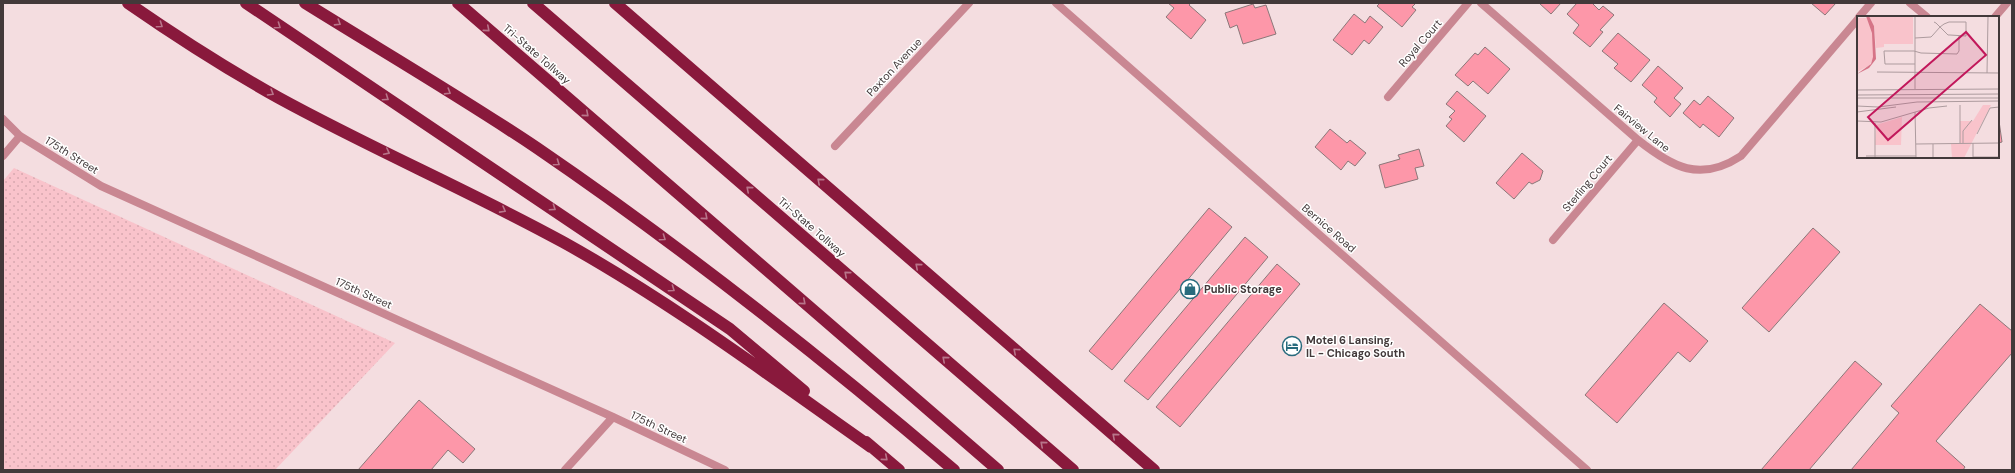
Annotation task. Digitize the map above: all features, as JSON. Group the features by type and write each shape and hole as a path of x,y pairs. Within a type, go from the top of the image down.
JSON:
{"highway":[{"path":"128,3 179,39 279,98 495,205 628,280 725,344 871,446"},
{"path":"246,3 730,329 899,470"},
{"path":"305,3 536,148 671,244 794,338 868,397 954,470"},
{"name":"Tri-State Tollway","path":"458,3 998,470"},
{"name":"Tri-State Tollway","path":"533,3 1073,470"},
{"path":"614,3 1150,467"}],"street":[{"name":"Paxton Avenue","path":"835,146 969,3"},
{"name":"Bernice Road","path":"1056,3 1587,470"},
{"name":"Royal Court","path":"1388,97 1468,3"},
{"name":"Fairview Lane","path":"1481,3 1638,140 1661,158 1677,166 1694,170 1711,170 1729,164 1741,156 1857,20"},
{"name":"Fairview Lane","path":"1861,16 1871,3"},
{"path":"1910,3 1925,16"},
{"path":"1996,16 2007,3"},
{"name":"175th Street","path":"3,119 20,136 101,186 613,417 725,470"},
{"path":"3,156 20,136"},
{"name":"Sterling Court","path":"1553,240 1638,140"},
{"path":"565,470 613,417"}],"shaded area":[{"path":"14,168 395,343 275,470 3,470 3,181"}],"building":[{"path":"1168,3 1191,3 1189,5 1206,20 1191,39 1166,17 1174,8"},
{"path":"1380,3 1416,3 1412,7 1416,10 1402,27 1377,6"},
{"path":"1539,3 1561,3 1551,14"},
{"path":"1577,3 1592,3 1599,10 1603,6 1614,15 1600,30 1603,32 1590,47 1573,33 1579,25 1567,14"},
{"path":"1811,3 1836,3 1825,15"},
{"path":"1253,4 1255,8 1266,5 1276,34 1243,44 1237,25 1230,28 1225,13"},
{"path":"1354,14 1365,23 1370,16 1383,27 1369,44 1364,40 1352,55 1333,40"},
{"path":"1618,33 1650,60 1631,82 1614,68 1618,64 1602,51"},
{"path":"1485,47 1510,69 1488,94 1473,81 1468,86 1455,75 1475,53 1478,55"},
{"path":"1658,66 1683,88 1674,98 1681,104 1670,117 1654,102 1657,98 1642,85"},
{"path":"1457,91 1486,116 1464,142 1446,126 1452,119 1449,117 1455,111 1446,104"},
{"path":"1708,96 1734,118 1719,137 1703,124 1700,128 1683,113 1694,100 1700,105"},
{"path":"1999,121 2002,142 1999,143"},
{"path":"1330,129 1347,143 1350,140 1366,153 1355,166 1348,161 1341,170 1315,147"},
{"path":"1419,149 1424,166 1415,168 1418,179 1385,188 1379,165 1400,159 1398,155"},
{"path":"1522,153 1543,171 1540,180 1532,184 1529,182 1514,199 1496,183"},
{"path":"1209,208 1232,227 1112,370 1089,351"},
{"path":"1813,228 1840,252 1769,332 1742,308"},
{"path":"1245,237 1268,257 1148,400 1124,381"},
{"path":"1277,264 1300,284 1180,427 1156,407"},
{"path":"1664,303 1708,341 1690,362 1678,352 1617,423 1585,395"},
{"path":"1980,304 2012,331 2012,353 1936,441 1965,467 1963,470 1851,470 1899,413 1891,406"},
{"path":"1855,361 1882,384 1809,470 1761,470"},
{"path":"419,400 475,449 463,463 448,450 431,470 358,470"}],"place":[{"name":"Public Storage","path":"1190,289"},
{"name":"Motel 6 Lansing, IL - Chicago South","path":"1292,346"}]}
